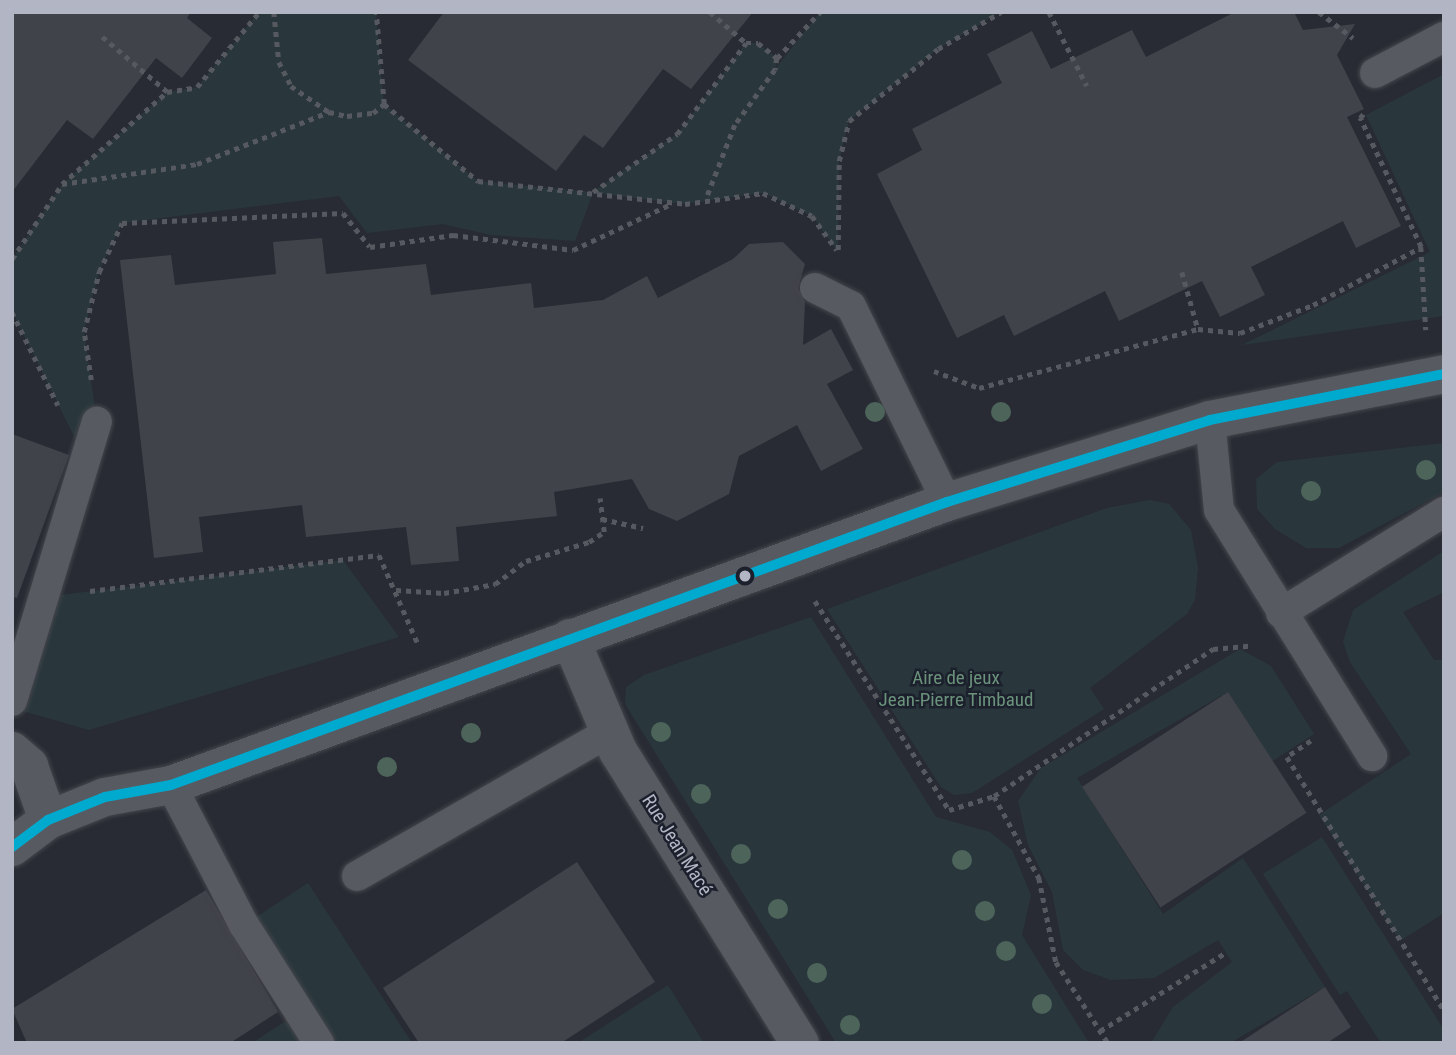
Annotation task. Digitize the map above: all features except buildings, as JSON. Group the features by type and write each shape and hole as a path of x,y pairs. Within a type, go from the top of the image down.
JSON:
{"street":[{"path":"12,847 48,820 105,797 171,785 947,502 1210,420 1436,375"},
{"name":"Rue Jean Macé","path":"570,638 609,732 800,1043"},
{"path":"12,751 29,766 48,820"}],"lane":[{"path":"1375,73 1444,37"},
{"path":"825,293 851,306 947,502"},
{"path":"1210,420 1219,510 1372,756"},
{"path":"12,701 97,422"},
{"path":"1281,613 1444,512"},
{"path":"358,876 609,732"},
{"path":"171,785 244,925 319,1043"}],"path":[{"path":"12,258 62,184 167,92 197,87 259,12"},
{"path":"274,12 276,48 291,86 329,112"},
{"path":"376,12 384,104 478,181 673,202 764,193 787,202 827,229 845,262"},
{"path":"710,12 746,43 758,43 777,58"},
{"path":"707,197 735,125 777,58 820,12"},
{"path":"825,293 838,252 839,161 849,121 938,49 1001,12"},
{"path":"1049,12 1087,86"},
{"path":"101,36 167,92"},
{"path":"593,192 689,123 746,43"},
{"path":"62,184 197,164 329,112 373,113 384,104"},
{"path":"1360,118 1421,247 1436,375"},
{"path":"97,422 84,331 99,272 122,223 343,213 370,247 453,235 573,250 673,202"},
{"path":"929,366 939,376 979,388 1198,329 1240,333 1313,305 1421,247"},
{"path":"1182,272 1198,329"},
{"path":"12,312 87,462"},
{"path":"396,590 444,593 495,584 526,561 589,542 604,531 600,498"},
{"path":"602,519 643,528"},
{"path":"44,597 379,555 437,687"},
{"path":"794,556 949,810 993,796 1213,649 1243,643 1261,652"},
{"path":"1287,757 1444,1010"},
{"path":"993,796 1039,878 1056,962 1108,1043"},
{"path":"1100,1031 1225,953"}],"green space":[{"path":"259,12 376,12 384,104 478,181 592,192 677,134 746,43 758,43 777,58 776,68 820,12 1001,12 938,49 849,121 839,161 838,252 812,216 763,193 685,204 593,193 575,241 491,235 443,224 367,233 339,196 122,223 99,272 84,331 97,422 87,462 12,312 12,259 62,184 167,92 197,87"},
{"path":"1444,74 1444,316 1242,345 1430,252 1366,115"},
{"path":"1444,443 1444,492 1339,548 1306,548 1275,529 1257,509 1256,479 1277,462"},
{"name":"Aire de jeux Jean-Pierre Timbaud","path":"1150,500 1169,504 1191,530 1198,568 1195,600 1187,614 1090,688 1104,709 972,793 954,795 941,787 827,609 1107,508"},
{"path":"1444,551 1444,592 1403,612 1434,660 1444,660 1444,913 1400,941 1319,815 1411,754 1350,662 1343,642 1353,610"},
{"path":"343,560 399,637 89,730 12,708 44,597"},
{"path":"811,617 936,817 990,832 1012,850 1031,895 1022,935 1089,1043 836,1043 625,704 626,687 644,675"},
{"path":"1240,649 1271,666 1314,734 1268,764 1228,692 1077,778 1163,914 1243,858 1325,987 1230,1043 1151,1043 1173,1007 1232,962 1218,940 1154,978 1111,980 1083,970 1063,950 1052,892 1028,845 1018,801 1041,768"},
{"path":"1322,837 1444,1030 1444,1043 1381,1043 1347,991 1340,995 1263,874"},
{"path":"308,883 412,1043 252,1043 299,1012 244,925"},
{"path":"668,985 704,1043 578,1043"}],"transit line":[{"path":"12,847 48,820 105,797 171,785 947,502 1210,420 1444,374"}]}
